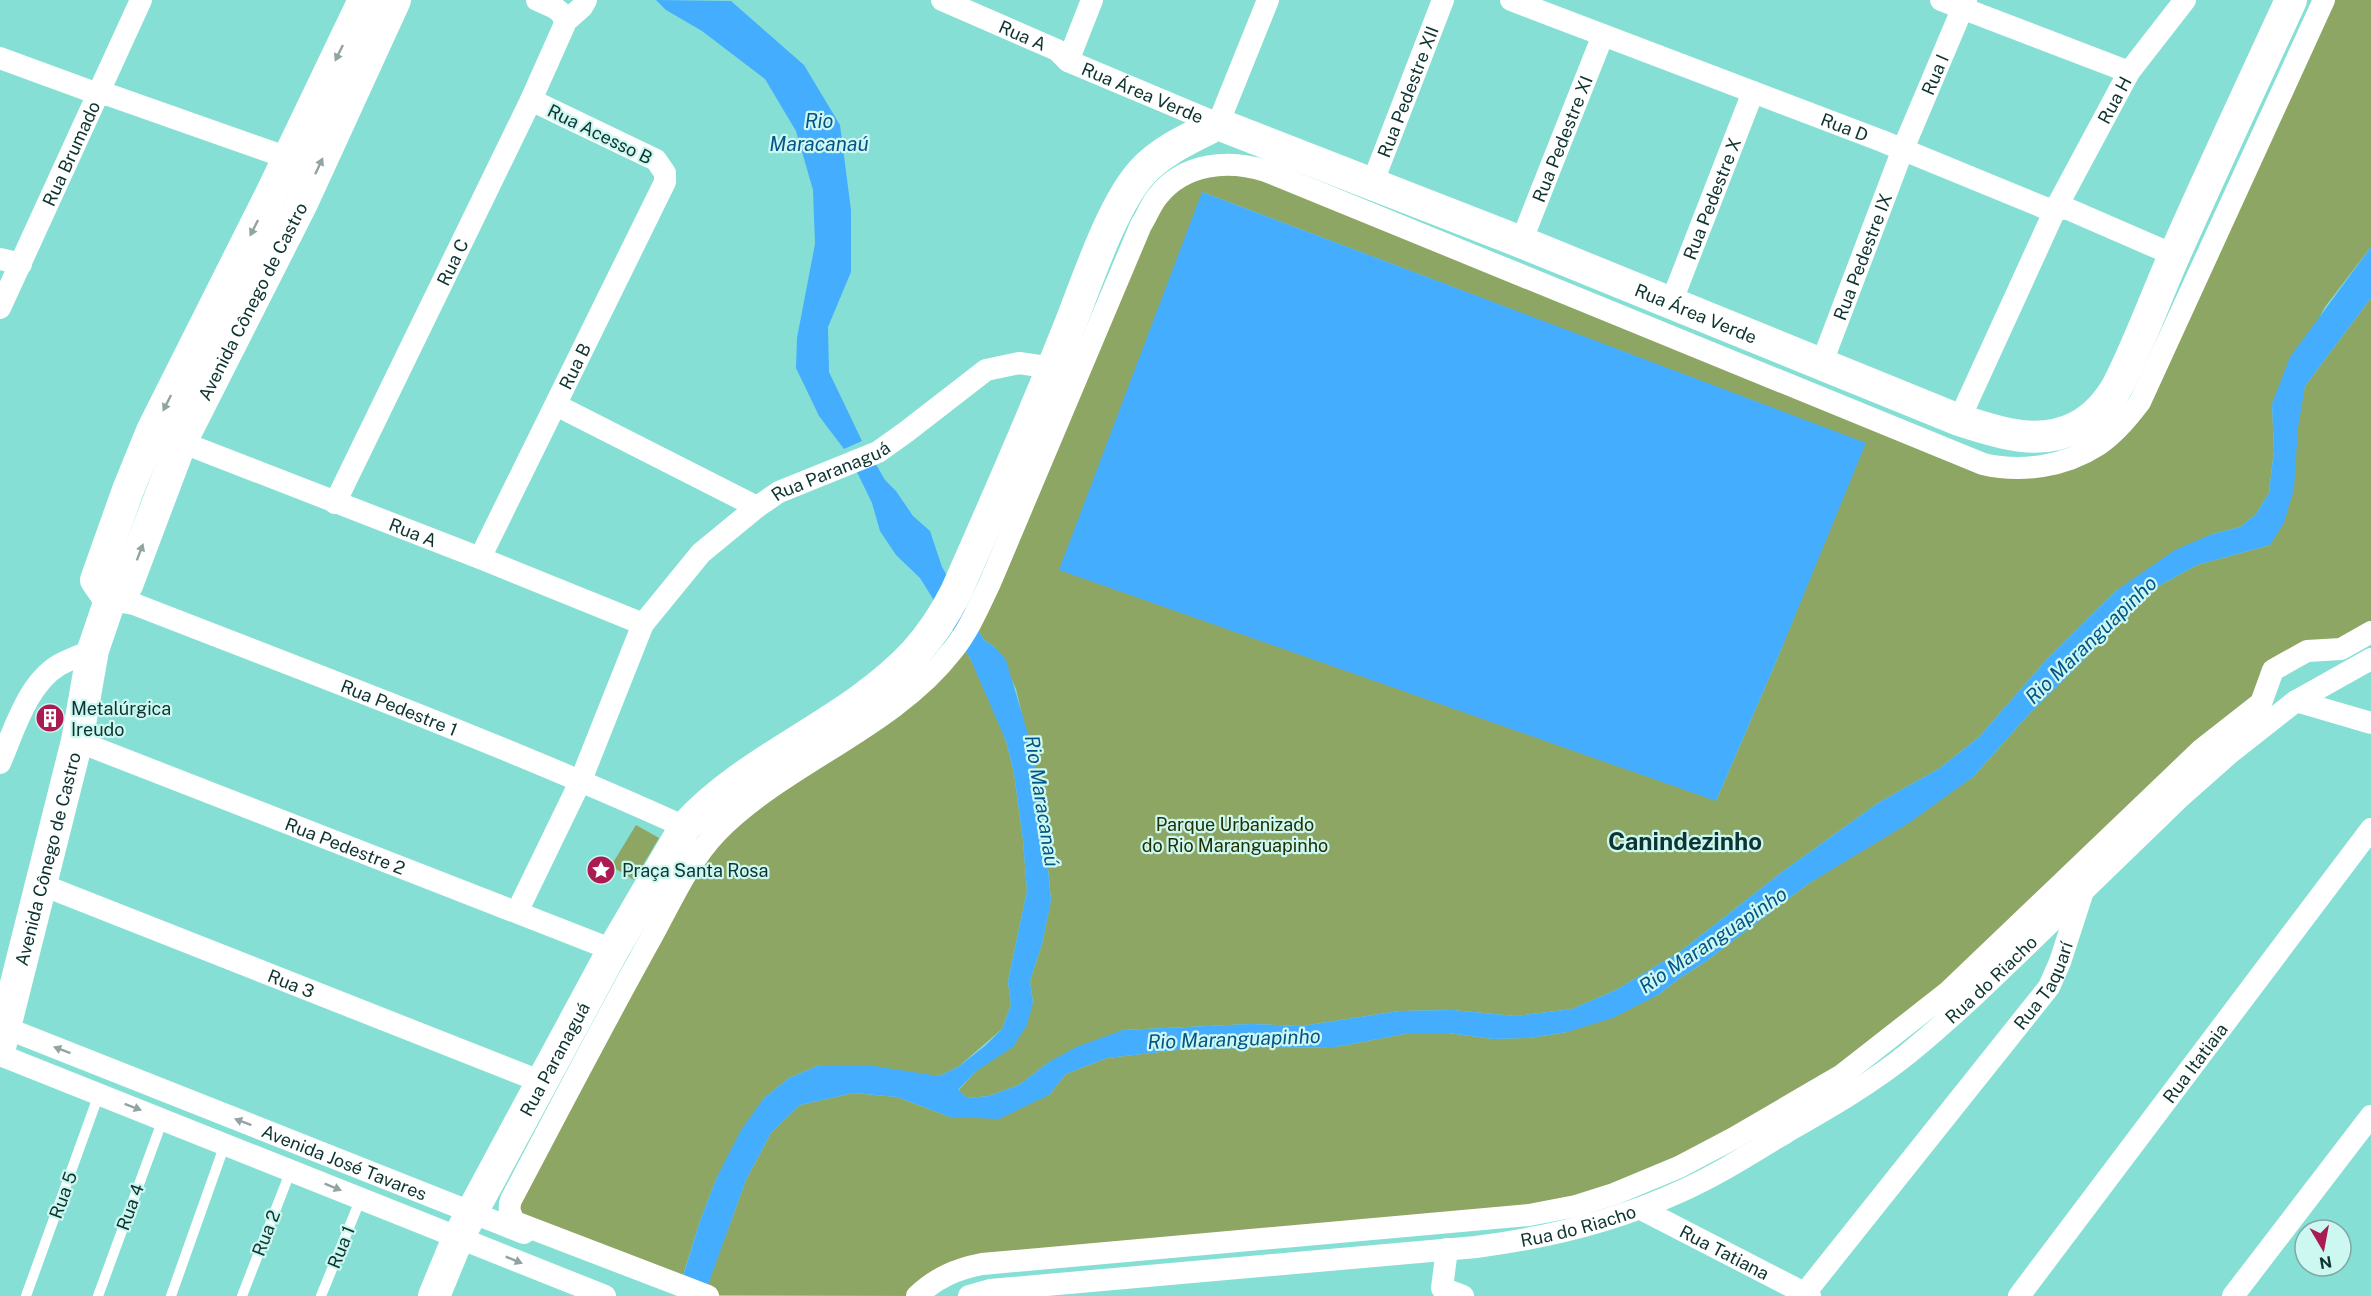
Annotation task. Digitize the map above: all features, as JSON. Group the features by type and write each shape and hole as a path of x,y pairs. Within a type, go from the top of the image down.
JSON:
{"main road":[{"name":"Avenida Cônego de Castro","path":"110,600 96,580 128,490 152,432 273,190 364,0"},
{"name":"Avenida Cônego de Castro","path":"2,1044 77,741 93,650 110,600 127,585 181,442 302,202 395,0"},
{"name":"Rua Área Verde","path":"1218,124 1521,242 1959,420 2004,435 2033,438 2058,434 2077,427 2100,411 2117,387 2174,255 2291,0"},
{"path":"1053,368 1109,229 1129,189 1142,172 1159,156 1218,124"},
{"path":"273,190 302,202"},
{"name":"Rua Paranaguá","path":"434,1296 542,1082 613,950 685,827 699,811 734,782 847,709 887,679 958,617 1053,368"},
{"path":"152,432 181,442"}],"street":[{"name":"Rua Brumado","path":"0,308 10,261 97,93 141,0"},
{"path":"537,0 561,12 565,19"},
{"name":"Rua C","path":"335,503 531,100 565,19 582,8 585,0"},
{"name":"Rua A","path":"942,0 1057,50 1068,61"},
{"path":"1068,61 1092,0"},
{"name":"Rua Área Verde","path":"1068,61 1218,124 1268,0"},
{"name":"Rua Pedestre XII","path":"1372,184 1443,0"},
{"name":"Rua D","path":"1511,0 1903,150 2045,208 2067,209 2174,255"},
{"path":"1941,0 1964,5 2129,72"},
{"name":"Rua H","path":"2055,210 2129,72 2185,0"},
{"path":"708,1296 631,1271 515,1222 510,1215 511,1200 620,994 689,871 716,833 745,807 901,702 940,665 958,617 1142,225 1157,197 1175,180 1194,170 1213,164 1248,165 1266,171 1983,464 2004,469 2027,469 2073,457 2098,445 2124,423 2140,402 2325,0"},
{"name":"Rua I","path":"1903,150 1964,5"},
{"name":"Rua Pedestre XI","path":"1521,242 1603,35"},
{"path":"0,58 288,158"},
{"name":"Rua Pedestre X","path":"1671,303 1754,92"},
{"name":"Rua Acesso B","path":"531,100 656,160 665,173"},
{"name":"Rua Pedestre IX","path":"1821,365 1903,150"},
{"name":"Rua B","path":"480,558 663,188 665,173"},
{"path":"1959,420 2055,210"},
{"name":"Rua Paranaguá","path":"517,912 581,780 643,624 701,553 779,492 878,452 986,370 1019,363 1053,368"},
{"path":"556,405 757,507"},
{"name":"Rua A","path":"181,442 643,624"},
{"name":"Rua Pedestre 1","path":"110,600 134,604 581,780 685,827"},
{"path":"916,1296 941,1277 959,1269 982,1264 1529,1215 1576,1206 1614,1194 1679,1167 1842,1075 1948,992 2201,750 2261,704 2273,670 2307,651 2341,649 2371,633"},
{"path":"0,763 29,699 43,680 58,666 93,650"},
{"name":"Rua Taquarí","path":"1807,1295 2049,987 2060,962 2083,891 2179,798 2231,752 2296,700 2371,659"},
{"path":"2296,700 2371,723"},
{"name":"Rua Pedestre 2","path":"77,741 613,950"},
{"name":"Rua Itatiaia","path":"2019,1296 2371,829"},
{"name":"Rua 3","path":"40,884 542,1082"},
{"name":"Rua do Riacho","path":"969,1296 990,1290 1527,1240 1585,1227 1641,1209 1726,1168 1874,1080 1956,1012 2083,891"},
{"name":"Avenida José Tavares","path":"2,1044 99,1093 361,1198 466,1230 631,1271 684,1296"},
{"name":"Avenida José Tavares","path":"2,1044 466,1230 605,1296"},
{"path":"2233,1296 2371,1116"},
{"name":"Rua Tatiana","path":"1641,1209 1807,1295"},
{"path":"443,1296 466,1230"},
{"path":"1447,1249 1441,1292 1463,1296"}],"lane":[{"name":"Rua 5","path":"26,1296 99,1093"},
{"name":"Rua 4","path":"98,1296 163,1118"},
{"path":"171,1296 225,1143"},
{"name":"Rua 2","path":"242,1296 291,1170"},
{"name":"Rua 1","path":"321,1296 361,1198"}],"green space":[{"name":"Parque Urbanizado do Rio Maranguapinho","path":"2324,0 2371,0 2371,247 2325,307 2272,404 2274,450 2269,493 2256,514 2240,527 2212,534 2117,590 2048,658 1979,737 1940,768 1878,803 1782,872 1681,951 1616,990 1572,1009 1515,1016 1452,1010 1399,1011 1302,1026 1250,1024 1123,1030 1049,1062 1019,1085 989,1096 968,1098 958,1091 975,1072 993,1059 1033,1003 1030,981 1042,944 1051,900 1041,796 1016,689 996,648 984,640 972,620 1157,197 1231,163 1983,464 2027,469 2124,423","holes":["1202,192 1865,443 1776,662 1716,801"]},
{"path":"2371,298 2371,632 2273,670 2261,703 1842,1075 1576,1206 982,1264 917,1296 704,1295 746,1180 771,1133 800,1105 853,1093 897,1097 950,1117 1049,1095 1066,1074 1107,1058 1187,1049 1336,1047 1410,1033 1448,1033 1493,1039 1530,1038 1567,1032 1658,995 1808,884 1973,777 2030,713 2157,587 2197,565 2270,545 2305,386"},
{"path":"960,640 980,677 1006,741 1014,773 1023,840 1027,891 1008,981 1011,1005 1002,1029 958,1067 939,1076 820,1065 789,1078 764,1098 717,1177 700,1221 680,1285 515,1222 511,1200 698,857"},
{"path":"636,825 659,838 634,880 611,866"}],"water":[{"name":"Rio Maracanaú","path":"656,0 731,1 804,65 840,125 851,210 851,272 828,327 829,372 862,441 844,449 819,416 796,368 797,338 815,244 813,190 796,131 765,79 702,31 666,10"},
{"path":"1202,192 1866,443 1716,801 1059,570"},
{"name":"Rio Maranguapinho","path":"2371,247 2371,298 2305,386 2298,428 2294,489 2284,523 2270,545 2197,565 2157,587 2030,713 1973,777 1909,823 1808,884 1658,995 1613,1018 1567,1032 1530,1038 1493,1039 1448,1033 1410,1033 1336,1047 1187,1049 1107,1058 1066,1074 1049,1095 999,1119 950,1117 897,1097 853,1093 800,1105 771,1133 746,1180 704,1296 677,1296 700,1221 717,1177 741,1130 764,1098 789,1078 820,1065 874,1066 939,1076 958,1067 986,1045 1002,1029 1011,1005 1008,981 1027,891 1014,773 1006,741 970,658 920,578 896,555 880,531 872,503 855,468 873,459 885,480 896,491 913,516 930,531 942,567 972,620 984,640 996,648 1006,660 1028,734 1041,796 1051,901 1042,944 1030,981 1033,1003 1027,1025 1013,1047 975,1072 958,1090 968,1098 989,1096 1019,1085 1049,1062 1076,1047 1123,1030 1250,1024 1302,1026 1399,1011 1452,1010 1515,1016 1572,1009 1616,990 1681,951 1782,872 1878,803 1940,768 1979,737 2048,658 2117,590 2175,550 2212,534 2240,527 2256,514 2269,493 2274,450 2272,404 2290,357"}],"place":[{"name":"Metalúrgica Ireudo","path":"50,718"},
{"name":"Praça Santa Rosa","path":"601,870"}],"district":[{"name":"Canindezinho","path":"1685,841"}]}
